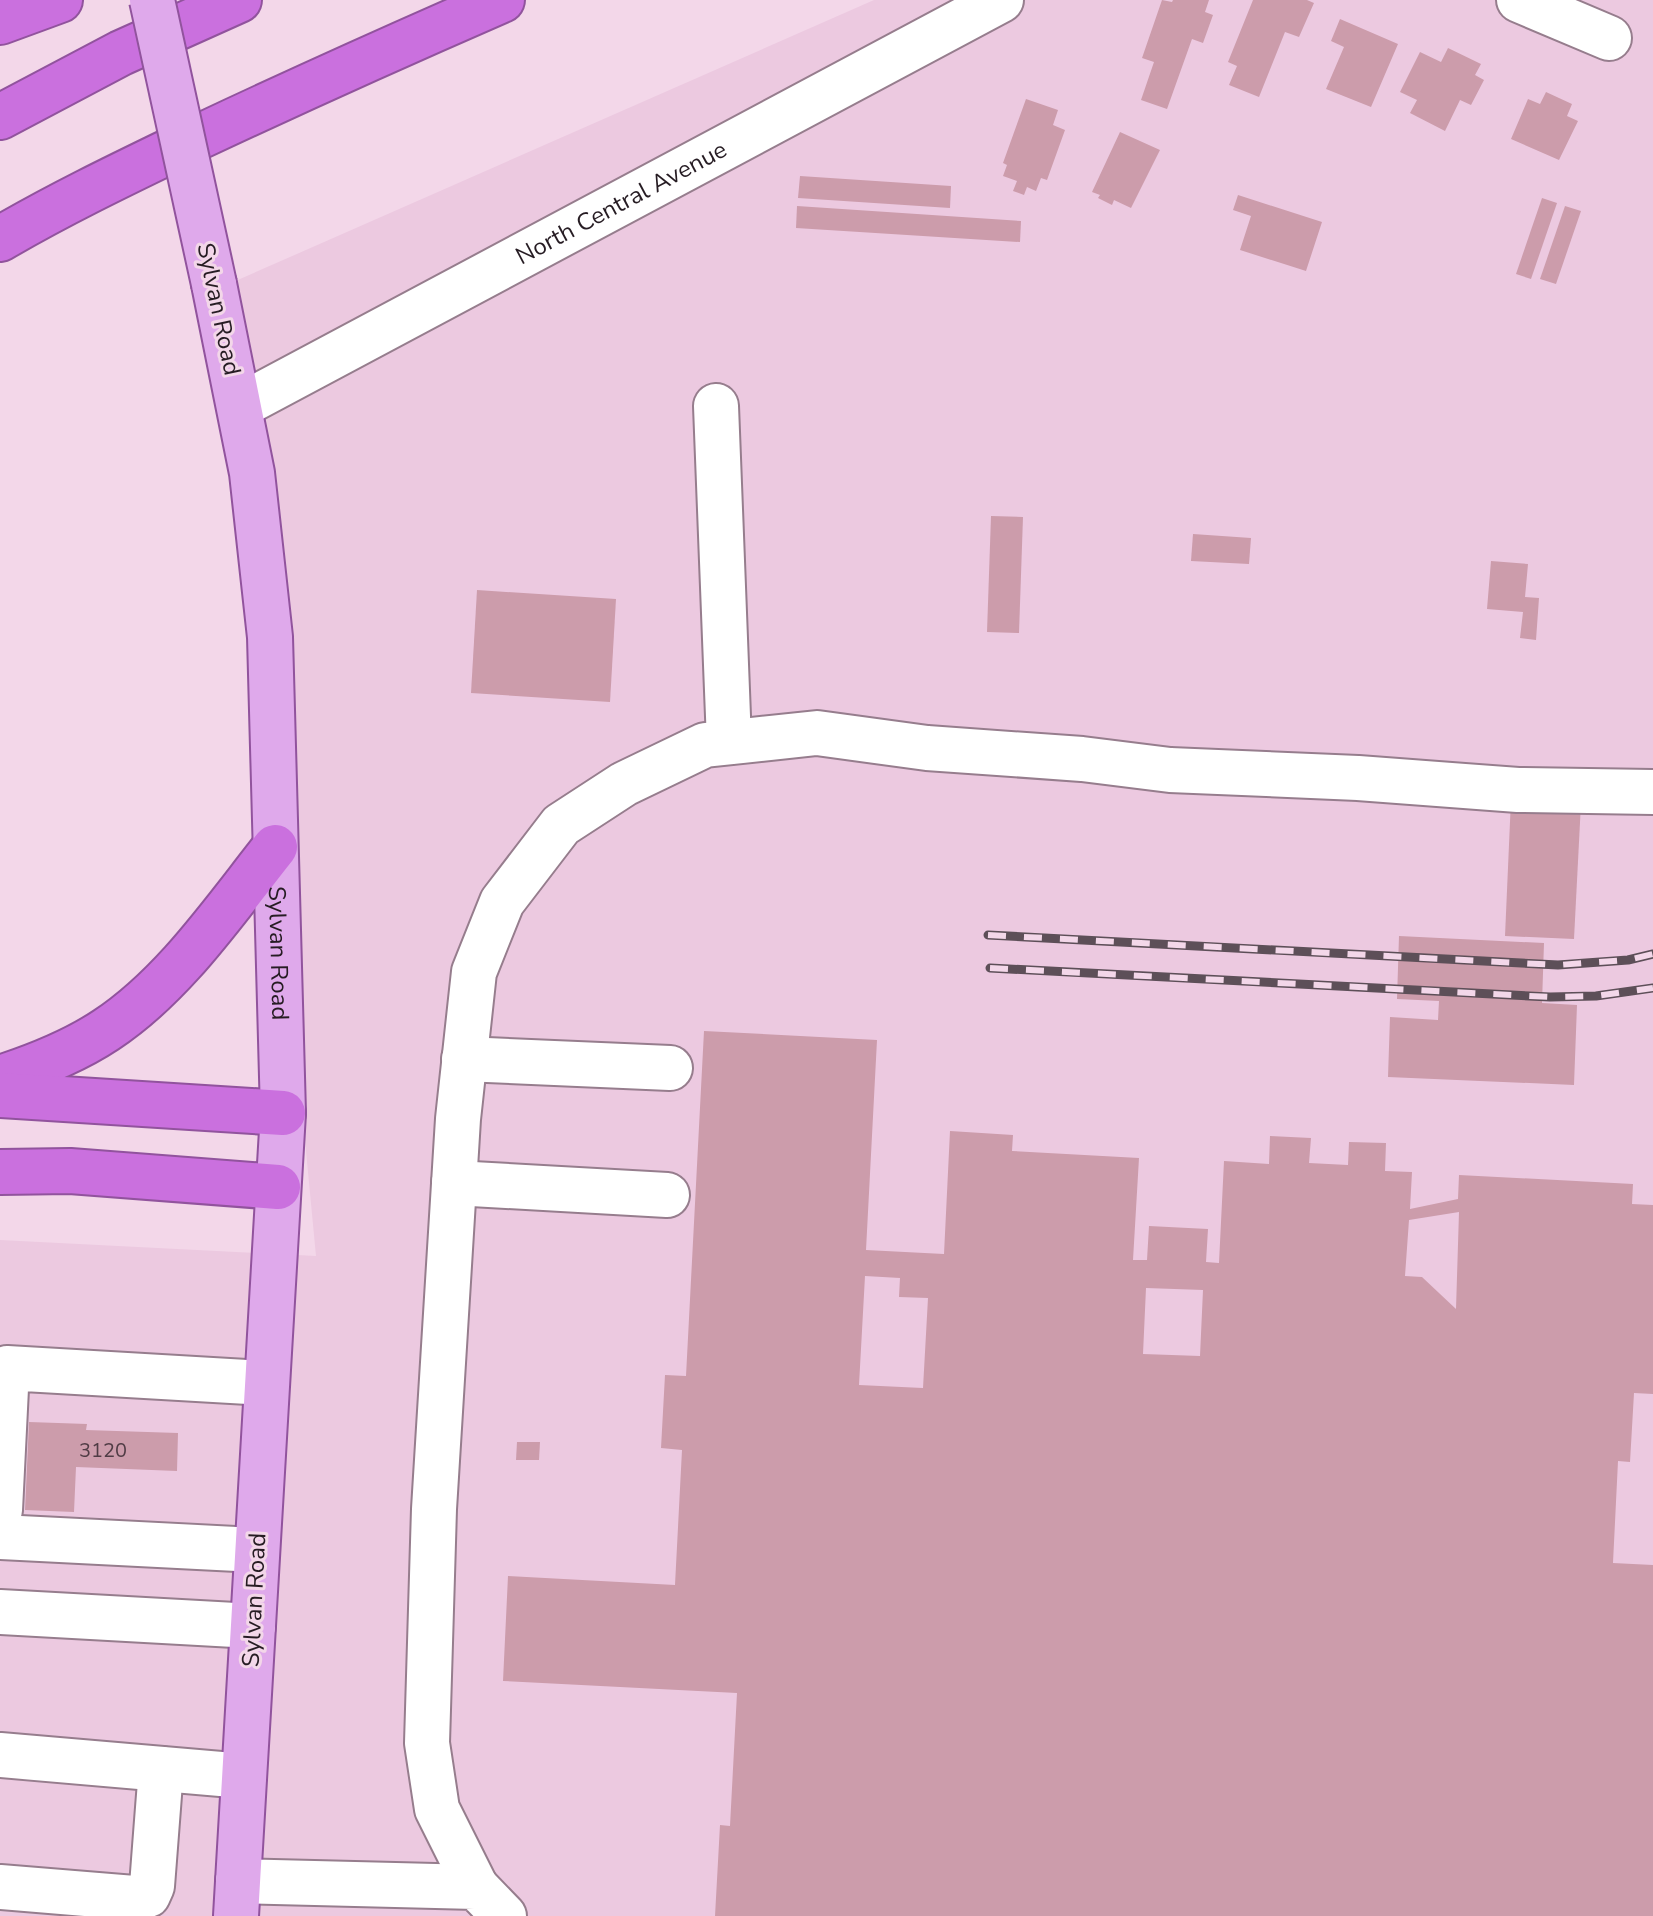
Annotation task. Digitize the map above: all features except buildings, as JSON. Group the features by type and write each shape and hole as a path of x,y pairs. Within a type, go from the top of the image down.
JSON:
{"highway":[{"path":"0,22 60,0"},
{"path":"0,117 121,53 239,0"},
{"path":"0,239 61,203 157,157 339,71 502,0"},
{"path":"0,1078 42,1064 105,1031 157,989 275,847"},
{"path":"0,1095 283,1113"},
{"path":"0,1172 70,1171 278,1187"}],"main road":[{"name":"Sylvan Road","path":"152,0 240,406 252,473 270,637 283,1113 237,1899"}],"street":[{"name":"North Central Avenue","path":"240,406 1001,0"},
{"path":"1519,0 1609,38"},
{"path":"716,406 729,742"},
{"path":"490,1902 437,1809 427,1743 434,1509 454,1183 474,972 502,902 561,825 624,784 705,745 817,733 927,748 1082,759 1170,770 1358,778 1518,790 1653,792"},
{"path":"464,1059 670,1068"},
{"path":"454,1183 667,1195"},
{"path":"0,1510 7,1368 265,1383"},
{"path":"0,1537 257,1550"},
{"path":"0,1612 253,1626"},
{"path":"0,1755 244,1776"},
{"path":"0,1887 134,1898 148,1895 152,1886 161,1769"},
{"path":"237,1899 490,1902"}],"shaded area":[{"path":"874,0 1653,0 1653,1916 0,1916 0,1240 316,1256 283,909 215,290"}],"railway":[{"path":"988,935 1558,965 1628,960 1653,954"},
{"path":"990,968 1550,997 1596,996 1653,988"}]}
